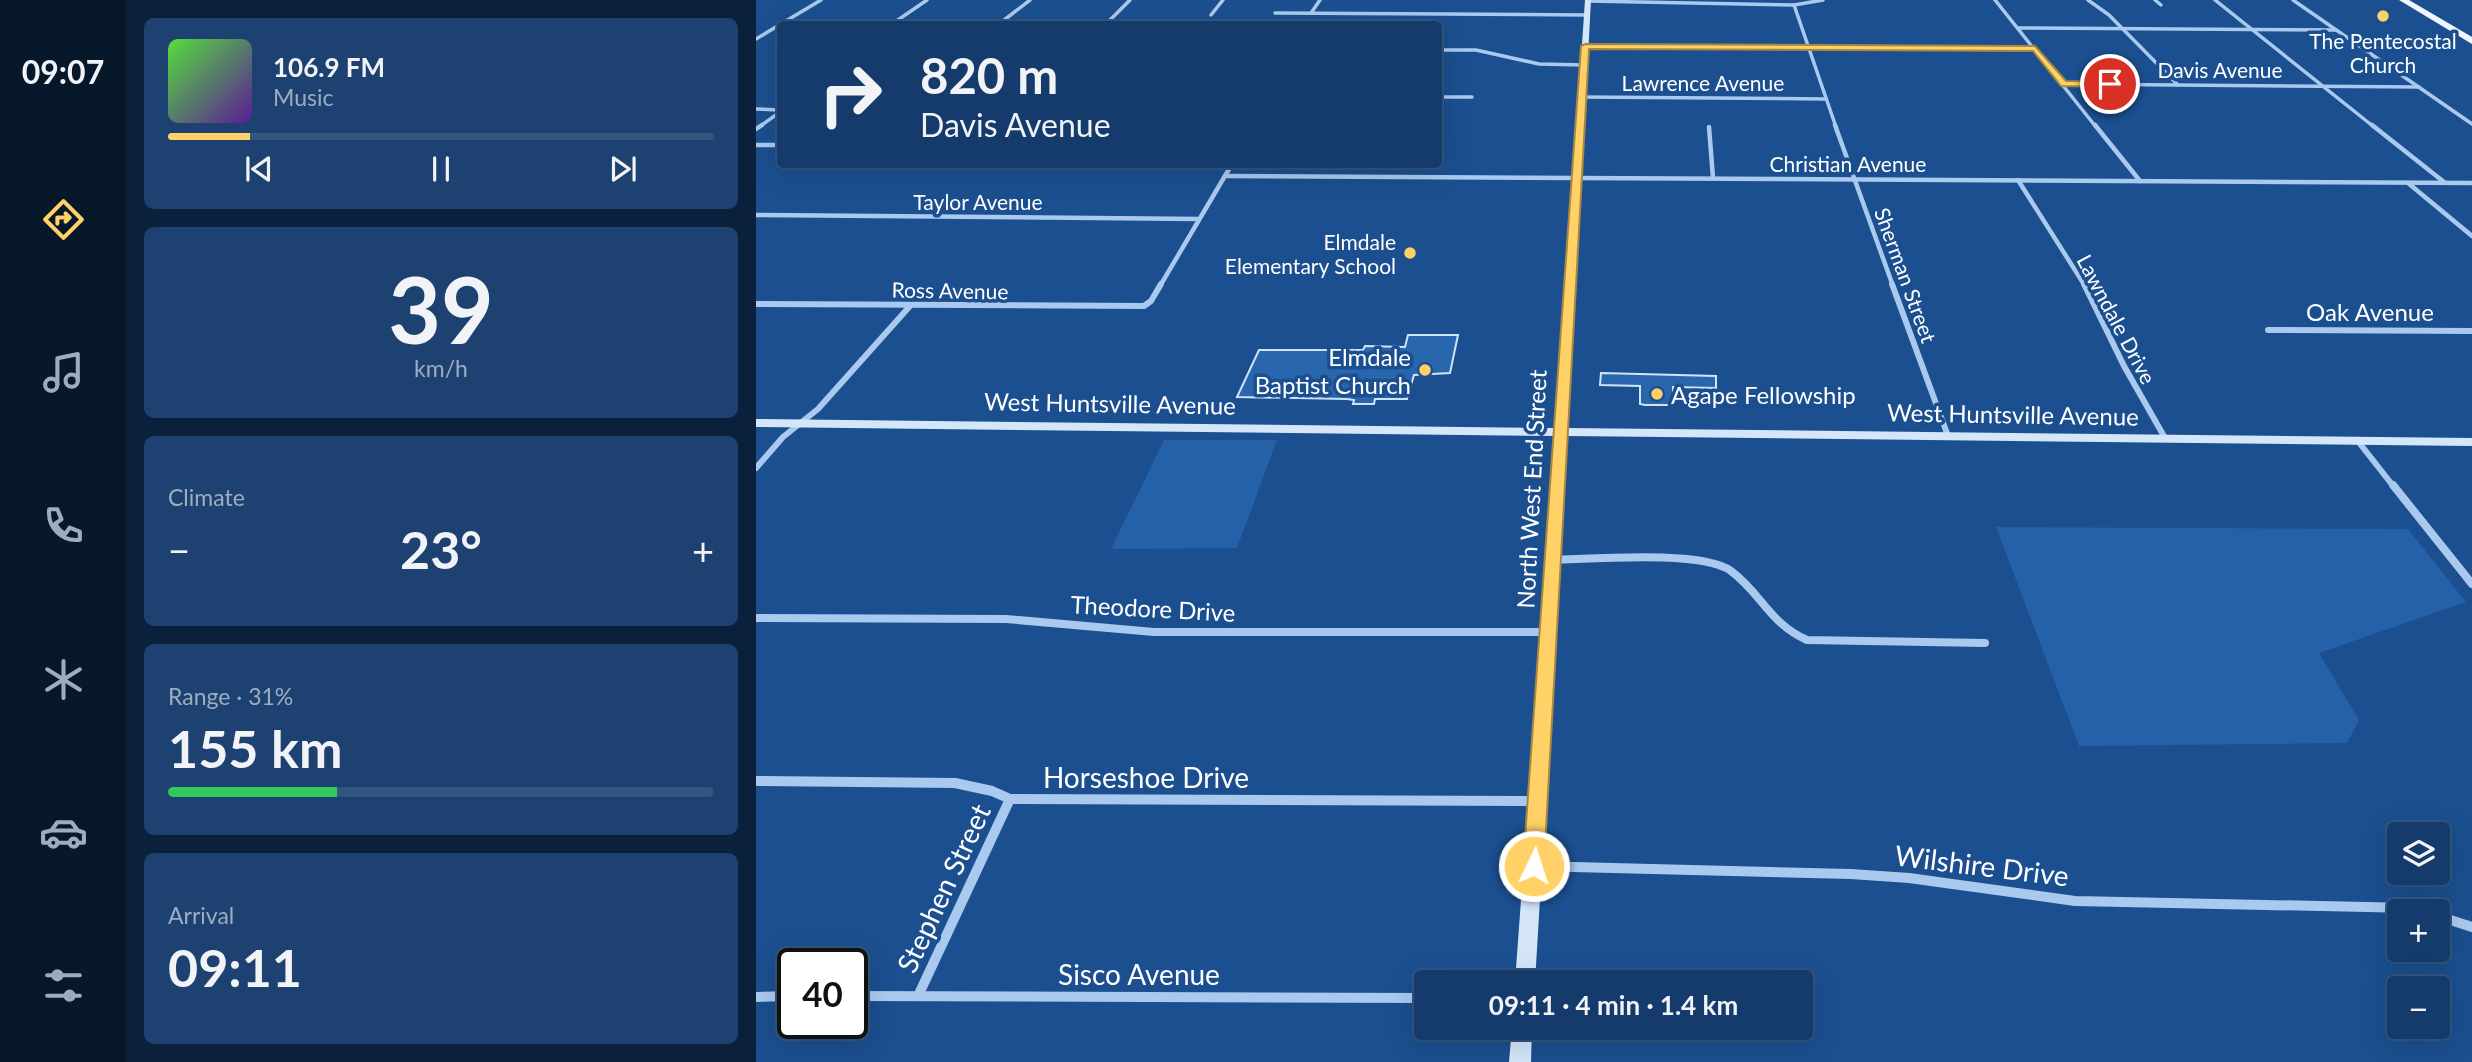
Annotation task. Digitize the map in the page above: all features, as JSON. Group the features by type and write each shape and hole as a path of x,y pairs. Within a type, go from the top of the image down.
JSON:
{"main road":[{"path":"2403,0 2472,41"}],"street":[{"path":"785,21 821,0"},
{"path":"896,21 927,0"},
{"path":"1003,21 1030,0"},
{"path":"1109,21 1130,0"},
{"path":"1211,15 1223,0"},
{"path":"1311,13 1320,0"},
{"path":"1588,0 1794,5 1823,0"},
{"name":"North West End Street","path":"1526,970 1588,0"},
{"path":"1995,0 2140,181"},
{"path":"2088,0 2122,28 2178,85"},
{"path":"2155,0 2161,5"},
{"path":"2215,0 2444,183"},
{"path":"2293,0 2472,124"},
{"name":"Sherman Street","path":"1794,5 1948,436"},
{"path":"1275,13 1586,15"},
{"path":"756,38 777,26"},
{"path":"2018,28 2336,30"},
{"path":"1585,46 2035,49"},
{"path":"1442,52 1476,50 1539,64 1584,65"},
{"name":"Davis Avenue","path":"2064,84 2419,87"},
{"path":"1442,97 1472,97"},
{"name":"Lawrence Avenue","path":"1581,97 1826,99"},
{"path":"756,110 777,108"},
{"path":"756,129 777,111"},
{"path":"1709,127 1713,178"},
{"path":"756,145 777,145"},
{"path":"1199,219 1230,168"},
{"name":"Christian Avenue","path":"1225,176 2472,183"},
{"name":"Lawndale Drive","path":"2018,180 2093,299 2124,366 2165,438"},
{"path":"2408,183 2472,236"},
{"name":"Taylor Avenue","path":"756,215 1199,219"},
{"name":"Ross Avenue","path":"756,304 1144,306 1151,301 1199,219"},
{"path":"756,468 783,437 818,409 910,306"},
{"name":"Oak Avenue","path":"2268,330 2472,331"},
{"name":"West Huntsville Avenue","path":"756,423 2472,442"},
{"path":"2357,440 2472,583"},
{"path":"1554,560 1699,561 1724,566 1781,626 1792,635 1807,640 1985,643"},
{"name":"Theodore Drive","path":"756,618 1006,619 1154,632 1549,632"},
{"name":"Horseshoe Drive","path":"756,781 955,783 992,791 1010,799 1538,802"},
{"name":"Stephen Street","path":"918,996 1010,799"},
{"name":"Wilshire Drive","path":"1534,866 1851,874 1909,878 2075,901 2387,907"},
{"path":"2450,920 2472,927"},
{"path":"756,997 777,996"},
{"name":"Sisco Avenue","path":"868,996 1414,998"},
{"path":"1520,1062 1521,1040"}],"shaded area":[{"path":"1164,440 1277,440 1237,548 1111,549"},
{"path":"1996,527 2408,529 2466,602 2319,653 2359,720 2347,743 2079,746"}],"building":[{"name":"Elmdale Baptist Church","path":"1408,335 1458,335 1450,373 1414,375 1407,399 1375,399 1374,404 1353,404 1354,400 1347,399 1237,397 1259,350 1363,350 1365,346 1405,347"},
{"name":"Agape Fellowship","path":"1601,373 1716,376 1716,388 1673,387 1673,405 1645,405 1640,404 1640,386 1600,385"}],"place":[{"name":"The Pentecostal Church","path":"2383,16"},
{"name":"Elmdale Elementary School","path":"1410,253"},
{"name":"Elmdale Baptist Church","path":"1425,370"},
{"name":"Agape Fellowship","path":"1657,394"}],"route":[{"path":"1534,866 1585,46 2035,49 2064,84 2110,84"}]}
